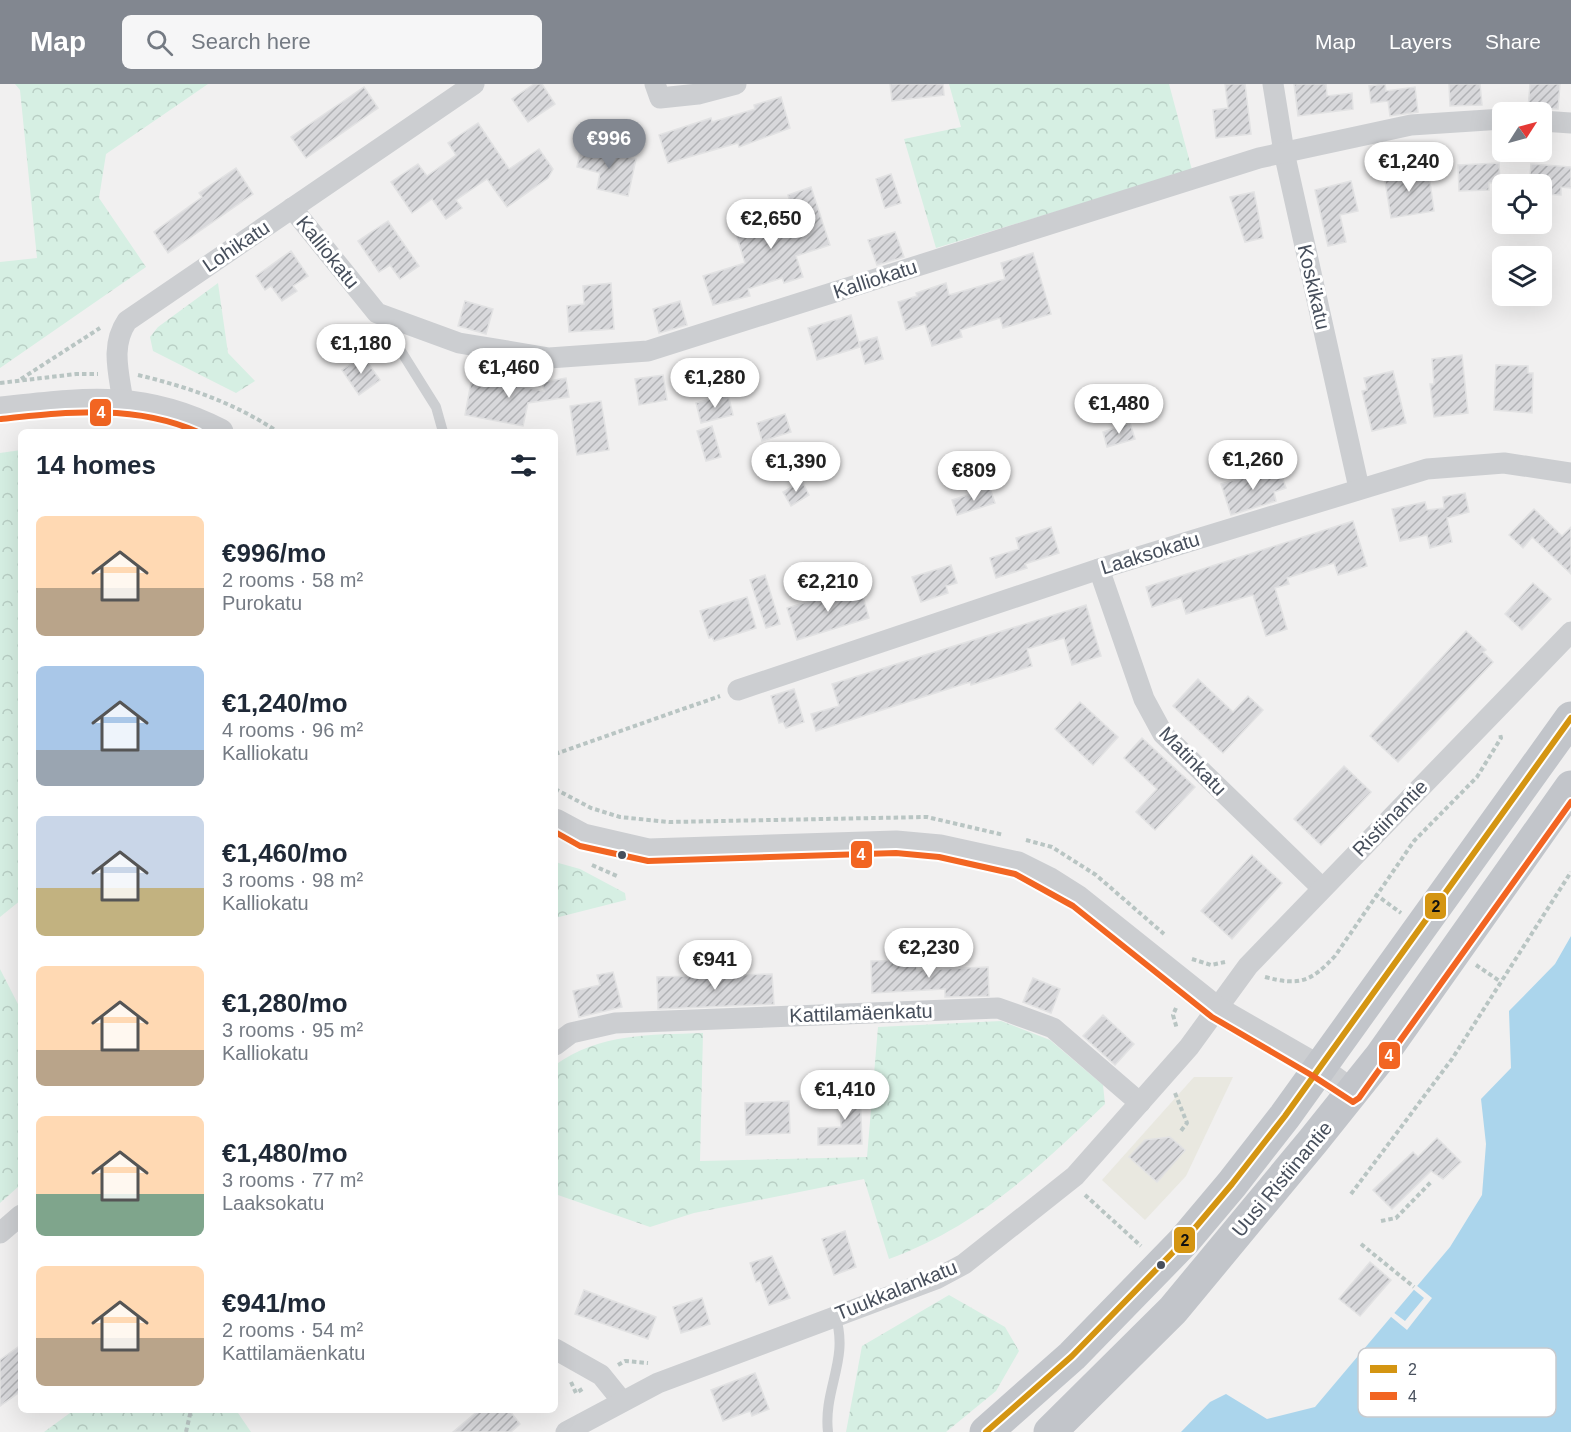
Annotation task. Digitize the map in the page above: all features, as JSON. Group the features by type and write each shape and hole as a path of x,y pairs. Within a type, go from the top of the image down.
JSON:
{"highway":[{"name":"Uusi Ristiinantie","path":"986,1432 1072,1356 1184,1241 1285,1116 1571,718"},
{"name":"Uusi Ristiinantie","path":"1050,1432 1173,1310 1352,1093 1571,787"}],"street":[{"name":"Lohikatu","path":"127,321 474,84"},
{"path":"655,84 660,98 698,94 736,84"},
{"name":"Koskikatu","path":"1273,84 1284,152 1359,488"},
{"name":"Kalliokatu","path":"292,208 377,313 459,343 549,358 648,351 1284,152 1411,125 1492,120"},
{"path":"1552,122 1571,123"},
{"path":"123,402 116,348 118,334 127,321"},
{"path":"0,410 86,400 123,402 189,416 214,429"},
{"name":"Laaksokatu","path":"738,690 1099,569 1427,469 1504,463 1571,473"},
{"name":"Matinkatu","path":"1099,569 1144,699 1163,734 1322,888"},
{"name":"Ristiinantie","path":"1217,1010 1248,966 1571,632"},
{"path":"558,824 584,837 648,852 896,844 940,848 1009,863 1048,880 1078,898 1217,1010 1318,1068 1352,1093"},
{"name":"Kattilamäenkatu","path":"558,1043 571,1033 615,1023 998,1008 1053,1028 1140,1103"},
{"name":"Tuukkalankatu","path":"566,1432 658,1383 936,1279 964,1263 1075,1176 1190,1047 1217,1010"},
{"path":"0,1233 18,1218"},
{"path":"558,1351 601,1375 622,1401"}],"lane":[{"path":"377,313 435,407 442,429"},
{"path":"828,1432 826,1410 841,1352 840,1330 835,1315"}],"path":[{"path":"17,381 109,322 127,321"},
{"path":"558,753 738,690"},
{"path":"1248,966 1260,975 1280,981 1307,980 1320,972 1335,956 1375,894 1414,841 1477,777 1501,738 1499,731 1486,719"},
{"path":"1351,1194 1452,1059 1571,873"},
{"path":"1375,894 1401,913"},
{"path":"1468,960 1501,982"},
{"path":"1175,1035 1177,1032 1173,1015 1176,1008 1211,965"},
{"path":"1174,1089 1187,1123 1180,1132"},
{"path":"1381,1221 1396,1218 1432,1181"},
{"path":"1082,1192 1141,1246"},
{"path":"1361,1245 1414,1287"},
{"path":"601,1375 625,1361 640,1364 654,1363"},
{"path":"186,1432 190,1413"}],"shaded area":[{"path":"1194,1077 1233,1077 1186,1176 1145,1220 1102,1180"}],"green space":[{"path":"15,84 208,84 106,154 99,198 146,267 0,368 0,262 37,258 20,90"},
{"path":"949,84 1169,84 1192,170 936,248 904,139 961,127"},
{"path":"218,283 228,353 255,381 236,393 153,351 150,337 158,327"},
{"path":"18,450 18,902 0,917 0,453"},
{"path":"558,863 580,869 625,893 626,900 558,917"},
{"path":"0,969 18,1004 18,1187 0,1203"},
{"path":"1001,1021 1050,1040 1103,1085 1105,1104 1031,1173 979,1213 921,1246 889,1259 864,1179 694,1213 650,1227 558,1195 558,1063 572,1055 608,1041 664,1034 703,1033 700,1161 867,1157 878,1027"},
{"path":"949,1295 1005,1327 1019,1351 996,1391 946,1432 846,1432 862,1346"},
{"path":"70,1413 238,1413 251,1432 44,1432"}],"water":[{"path":"1571,936 1571,1432 1181,1432 1210,1402 1226,1394 1267,1419 1315,1407 1358,1356 1358,1417 1556,1417 1556,1348 1365,1348 1450,1247 1482,1195 1486,1144 1481,1099 1511,1068 1509,1011 1555,964"}],"pier":[{"path":"1416,1285 1432,1298 1407,1330 1390,1316 1393,1312 1405,1321 1424,1298 1413,1289"}],"building":[{"path":"534,84 542,84 555,104 528,122 512,99"},
{"path":"890,84 943,84 944,95 892,101"},
{"path":"1225,84 1245,84 1251,134 1216,138 1213,110 1228,108"},
{"path":"1294,84 1326,84 1327,96 1352,93 1353,109 1298,116"},
{"path":"1385,84 1386,91 1415,87 1418,112 1390,116 1388,101 1371,103 1369,86"},
{"path":"1449,84 1480,84 1482,105 1450,106"},
{"path":"1530,84 1560,84 1558,109 1552,109 1552,102 1528,102"},
{"path":"364,87 378,108 306,158 291,137"},
{"path":"781,97 790,128 739,147 738,143 668,163 659,135 711,118 712,122 755,109 754,105"},
{"path":"478,123 509,169 539,149 553,169 548,178 507,207 487,179 456,200 462,208 446,219 432,199 412,213 391,182 418,164 427,176 456,155 448,143"},
{"path":"581,147 636,159 628,196 597,189 600,173 577,167"},
{"path":"1499,163 1500,174 1492,174 1489,190 1459,191 1458,165"},
{"path":"1531,164 1571,167 1571,188 1561,187 1561,195 1552,195 1552,174 1530,174"},
{"path":"236,168 253,194 168,253 154,232 202,197 199,193"},
{"path":"1428,168 1434,211 1391,218 1384,175"},
{"path":"891,174 901,203 885,208 876,179"},
{"path":"1351,181 1358,211 1340,215 1346,242 1328,246 1315,190"},
{"path":"811,187 830,245 796,256 803,277 784,283 782,278 748,289 750,296 713,305 703,276 745,263 731,218 746,213 751,230 794,217 788,195"},
{"path":"1254,192 1263,238 1245,242 1230,197"},
{"path":"388,221 419,266 400,279 390,265 379,272 358,241"},
{"path":"895,232 904,257 877,265 868,240"},
{"path":"291,251 308,276 293,286 297,291 282,301 271,286 265,290 256,276"},
{"path":"1033,253 1051,314 1003,328 1000,318 960,330 962,337 932,346 925,324 906,330 898,302 946,283 949,295 1005,279 1001,263"},
{"path":"611,283 614,329 569,332 567,306 584,304 583,286"},
{"path":"465,301 493,309 486,334 458,326"},
{"path":"680,301 687,325 659,333 653,309"},
{"path":"851,315 860,347 817,360 808,328"},
{"path":"877,337 883,359 865,364 859,342"},
{"path":"1462,355 1468,413 1434,417 1430,384 1434,384 1432,359"},
{"path":"363,356 380,380 359,395 342,370"},
{"path":"1496,365 1528,366 1528,373 1533,373 1532,413 1494,410"},
{"path":"1393,371 1406,423 1372,431 1362,391 1367,390 1364,378"},
{"path":"663,375 667,400 639,405 635,379"},
{"path":"472,377 544,391 542,382 566,378 569,397 528,403 523,426 465,415"},
{"path":"728,394 733,415 701,423 696,403"},
{"path":"601,401 609,450 577,455 570,406"},
{"path":"785,414 791,432 762,441 757,423"},
{"path":"1130,423 1135,439 1107,447 1103,432"},
{"path":"712,426 721,457 706,461 697,431"},
{"path":"1266,470 1268,474 1280,470 1286,488 1274,492 1276,501 1231,515 1221,484"},
{"path":"802,481 809,495 791,506 783,492"},
{"path":"990,488 995,503 957,515 952,500"},
{"path":"1465,493 1469,512 1447,518 1452,542 1430,548 1427,535 1400,541 1392,509 1425,502 1427,510 1444,508 1443,497"},
{"path":"1534,509 1562,536 1571,527 1571,574 1532,537 1523,548 1509,535"},
{"path":"1353,521 1367,566 1338,575 1334,563 1287,578 1289,584 1275,588 1287,629 1266,636 1253,595 1186,614 1181,598 1152,607 1146,587"},
{"path":"1051,527 1059,553 1025,564 1027,568 996,578 990,558 1019,549 1016,538"},
{"path":"951,565 957,583 946,586 948,593 921,602 912,577"},
{"path":"765,575 780,624 766,628 750,580"},
{"path":"1533,583 1551,599 1522,630 1505,614"},
{"path":"860,586 869,618 797,640 787,608"},
{"path":"747,597 756,628 714,641 712,637 709,638 700,611"},
{"path":"1086,605 1101,656 1072,665 1064,638 1027,649 1032,666 971,685 970,682 816,731 811,714 839,706 832,684"},
{"path":"1466,631 1486,650 1483,652 1493,662 1398,762 1370,736"},
{"path":"1198,679 1233,712 1248,696 1263,710 1223,753 1173,706"},
{"path":"794,689 804,722 786,728 783,722 779,723 771,696"},
{"path":"1080,702 1118,737 1093,765 1055,729"},
{"path":"1142,738 1195,787 1155,830 1136,812 1157,789 1124,758"},
{"path":"1344,766 1371,792 1321,845 1294,819"},
{"path":"1252,855 1282,883 1232,939 1201,911"},
{"path":"916,960 917,970 988,967 989,996 945,997 945,989 872,993 871,961"},
{"path":"613,972 622,1007 579,1017 573,991 600,985 597,975"},
{"path":"772,974 774,1004 658,1009 657,977"},
{"path":"1033,978 1060,989 1051,1013 1023,1002"},
{"path":"1103,1015 1134,1044 1115,1065 1083,1036"},
{"path":"840,1088 860,1088 862,1144 818,1145 818,1128 841,1127"},
{"path":"789,1101 790,1133 746,1135 745,1103"},
{"path":"1170,1137 1185,1150 1157,1182 1129,1157 1145,1140"},
{"path":"1437,1138 1461,1162 1443,1179 1431,1171 1392,1209 1373,1190 1413,1152 1418,1157"},
{"path":"845,1231 856,1267 834,1275 822,1239"},
{"path":"772,1256 790,1298 769,1305 760,1280 756,1282 750,1263"},
{"path":"1370,1262 1391,1280 1360,1316 1339,1299"},
{"path":"584,1290 656,1317 648,1339 575,1314"},
{"path":"702,1298 710,1324 681,1333 673,1307"},
{"path":"18,1347 18,1393 0,1406 0,1360"},
{"path":"755,1373 769,1409 752,1416 750,1411 723,1421 711,1390"},
{"path":"475,1413 511,1413 520,1424 511,1432 453,1432"}],"transit line":[{"name":"4","path":"1,419 101,412 150,417 190,429"},
{"name":"2","path":"986,1432 1072,1356 1184,1241 1232,1184 1285,1116 1571,718"},
{"name":"4","path":"558,834 580,846 648,861 896,853 939,857 1015,874 1073,906 1212,1017 1353,1102 1359,1098 1571,802"}]}
